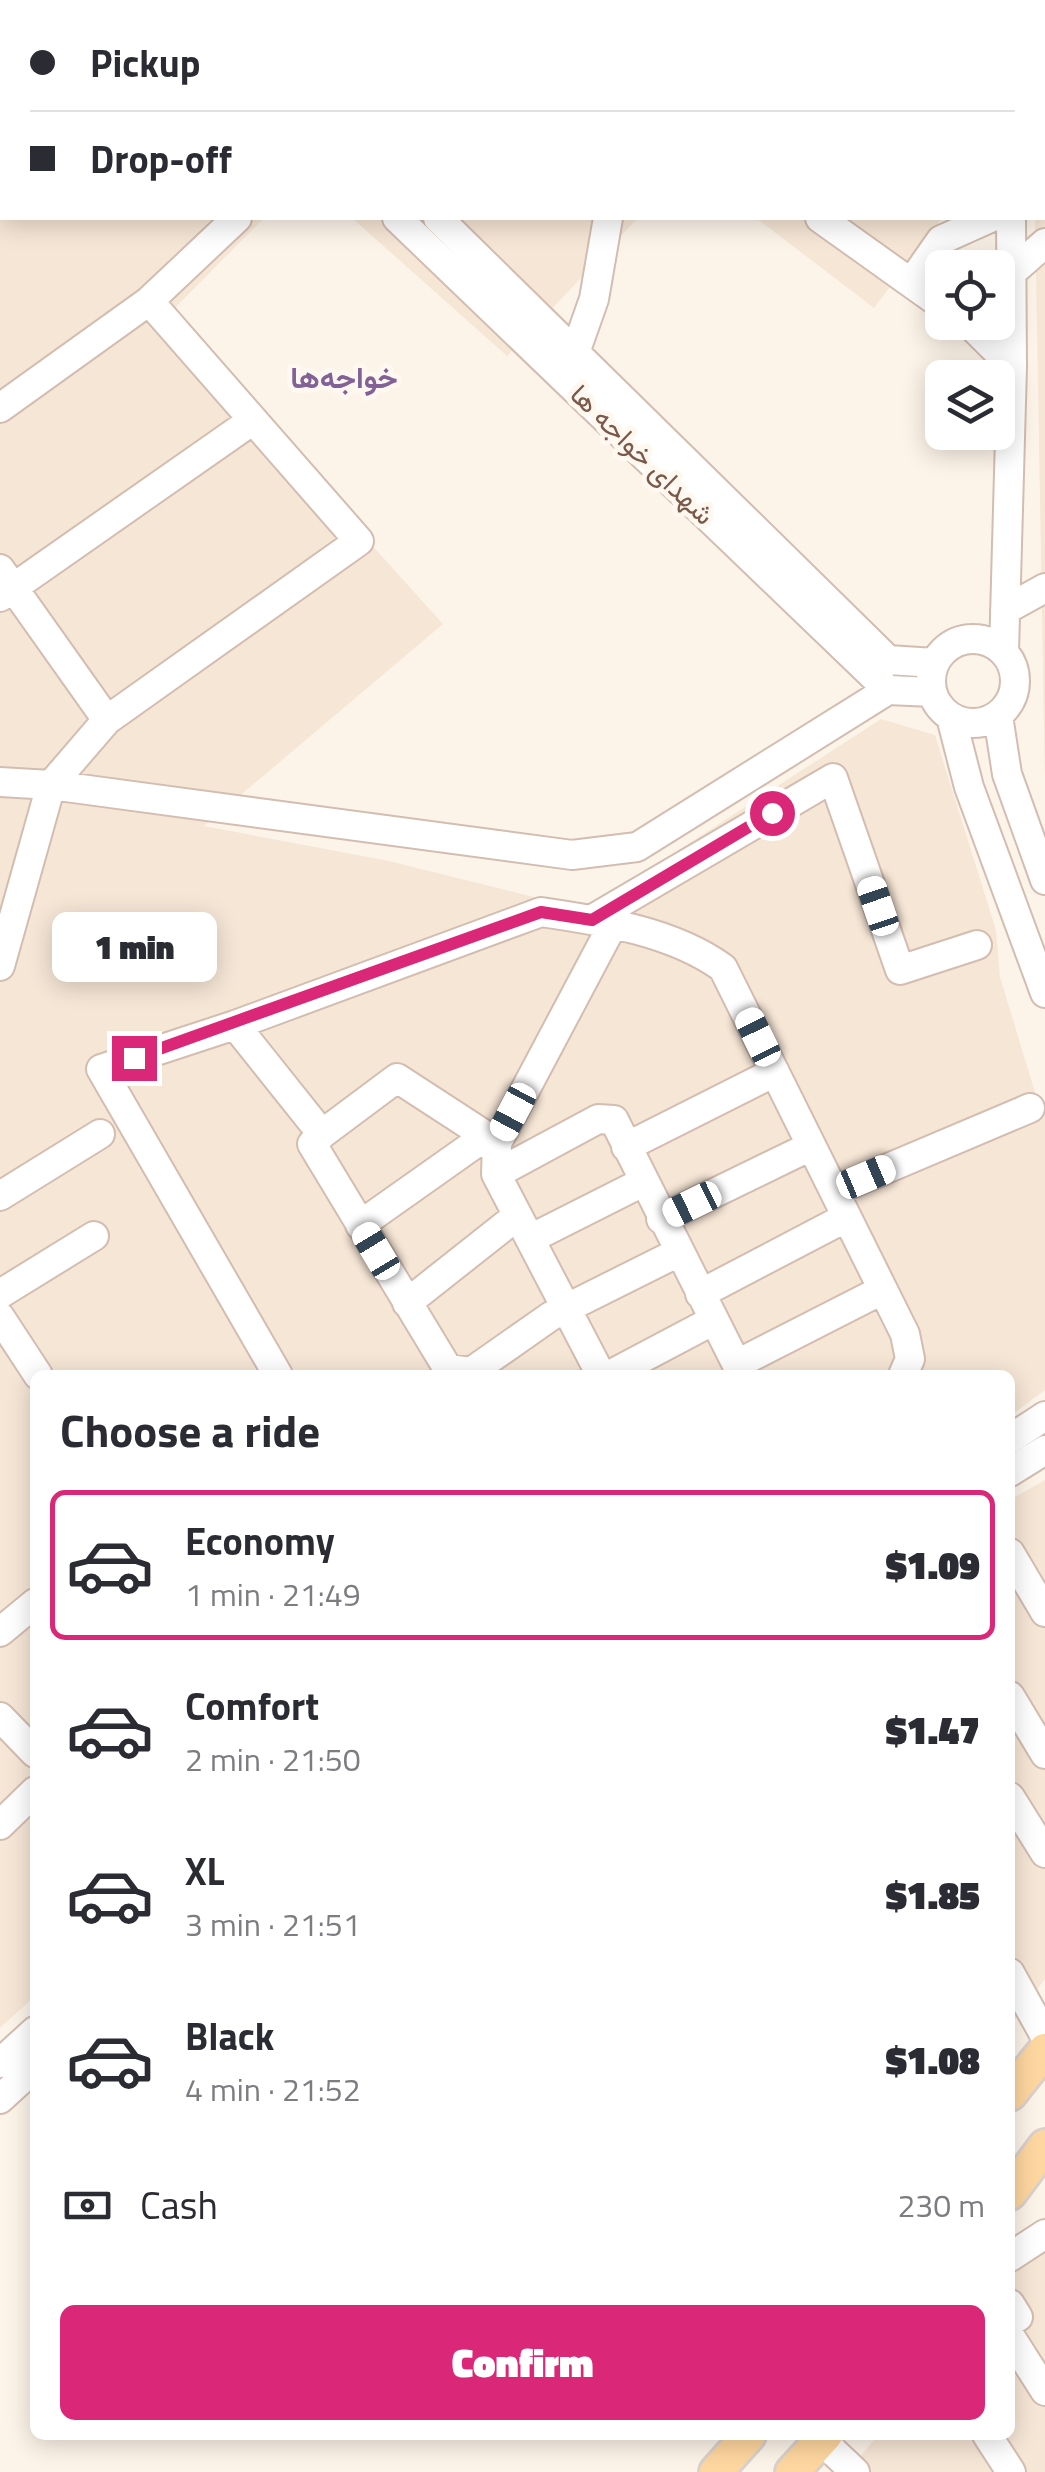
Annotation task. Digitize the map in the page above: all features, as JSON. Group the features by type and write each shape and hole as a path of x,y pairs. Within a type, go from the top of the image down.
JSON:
{"main road":[{"path":"1015,2088 1045,2050"},
{"path":"716,2472 744,2440"},
{"path":"792,2472 822,2440"}],"street":[{"path":"0,408 149,302 235,220"},
{"name":"شهدای خواجه ها","path":"399,220 888,690"},
{"path":"576,350 594,299 608,220"},
{"path":"823,220 925,293"},
{"path":"911,283 942,240 986,220"},
{"path":"1011,220 1012,250"},
{"name":"شهدای خواجه ها","path":"456,223 576,350 888,660 934,663"},
{"path":"1015,270 1045,243"},
{"path":"0,966 51,784 108,720 360,541 149,302"},
{"path":"986,340 1006,360"},
{"path":"108,720 4,584 253,420"},
{"path":"1004,652 1010,450"},
{"path":"1006,610 1045,588"},
{"path":"951,717 970,724 998,716 1014,692 1012,664 993,644 967,639 942,652 934,663 932,692 951,717 969,787 1045,994"},
{"path":"854,711 864,688 860,662"},
{"path":"0,782 51,784 572,855 637,847 888,690 932,692"},
{"path":"998,716 1007,774 1045,880"},
{"path":"598,1370 496,1174 496,1143 602,923 833,778 900,970 977,945"},
{"path":"275,1370 101,1069 235,1025 541,912 694,947 723,968 905,1334 910,1359 905,1370"},
{"path":"235,1025 322,1134"},
{"path":"626,1147 775,1072"},
{"path":"448,1370 312,1144 398,1078 496,1143"},
{"path":"834,1191 1030,1108"},
{"path":"496,1174 598,1119 614,1120 740,1370 882,1290"},
{"path":"0,1196 100,1134"},
{"path":"360,1225 476,1143 496,1143"},
{"path":"662,1219 811,1146"},
{"path":"407,1303 524,1228 644,1182"},
{"path":"700,1294 847,1217"},
{"path":"0,1294 94,1236"},
{"path":"474,1370 551,1316 678,1252"},
{"path":"0,1317 35,1370"},
{"path":"619,1370 714,1320"},
{"path":"1015,1436 1045,1416"},
{"path":"1015,1469 1043,1455"},
{"path":"1015,1561 1045,1612"},
{"path":"4,1620 30,1606"},
{"path":"1015,1703 1041,1738"},
{"path":"0,1717 30,1740"},
{"path":"0,1824 30,1796"},
{"path":"1015,1805 1045,1853"},
{"path":"1015,1981 1045,2036"},
{"path":"0,2099 12,2053"},
{"path":"1015,2255 1045,2234"},
{"path":"1015,2344 1045,2391"},
{"path":"826,2440 855,2472"},
{"path":"989,2440 1011,2472"}],"shaded area":[{"path":"0,220 262,220 166,317 443,624 204,826 389,861 586,910 881,719 935,735 996,930 1000,977 1038,1102 1045,1109 1045,1390 1015,1412 1015,1370 30,1370 30,2001 0,2028"},
{"path":"354,220 636,220 507,356"},
{"path":"759,220 940,220 874,308"},
{"path":"1035,220 1045,220 1045,783"},
{"path":"1045,1480 1045,1979 1015,2019 1015,1497"},
{"path":"1045,2220 1045,2472 847,2472 874,2440 1015,2440 1015,2261"}],"district":[{"name":"خواجه‌ها","path":"344,377"}],"route":[{"path":"134,1058 235,1025 541,912 592,920 772,813"}]}
